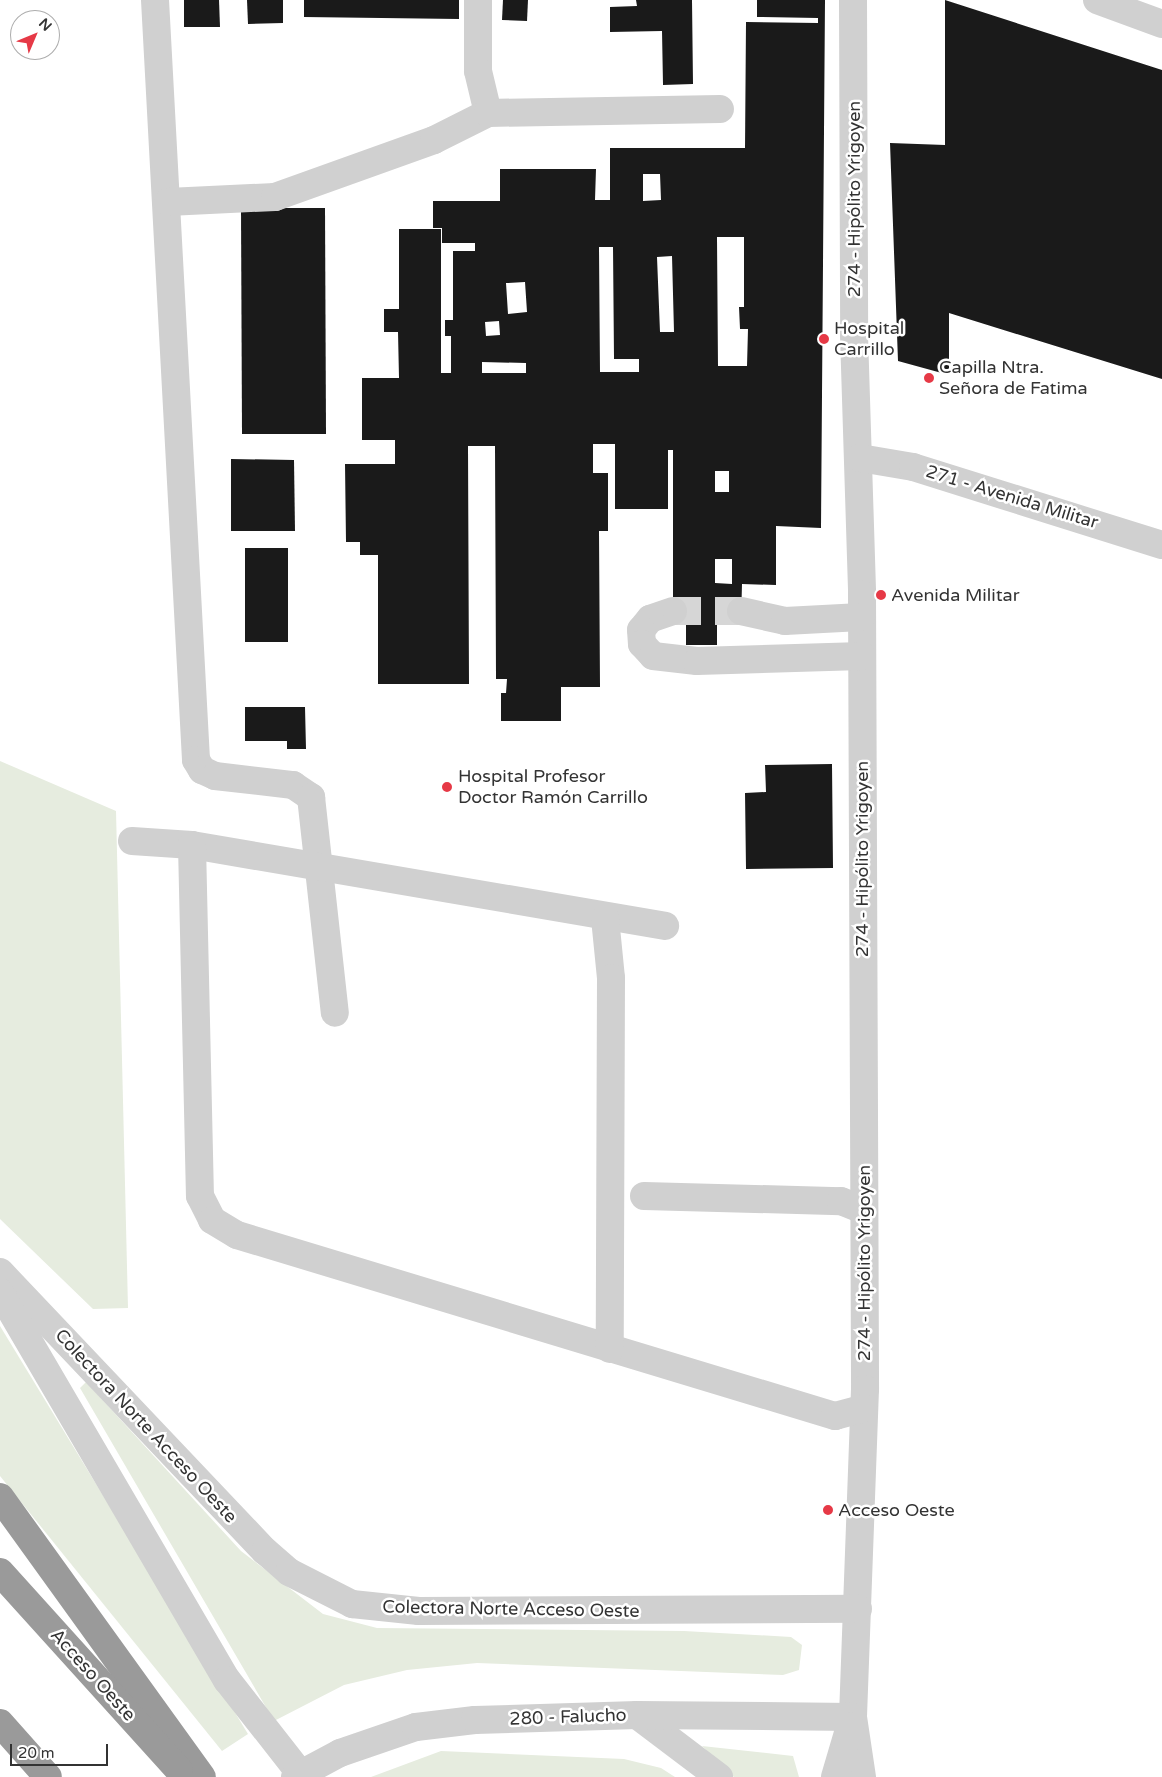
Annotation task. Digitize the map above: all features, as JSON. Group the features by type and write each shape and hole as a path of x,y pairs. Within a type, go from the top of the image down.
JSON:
{"highway":[{"path":"0,1497 202,1777"},
{"name":"Acceso Oeste","path":"0,1572 185,1777"},
{"path":"0,1723 48,1777"}],"street":[{"path":"155,0 168,202 196,760 202,770 215,776 301,788 311,797 316,865 335,1013"},
{"path":"478,0 478,71 488,114"},
{"name":"274 - Hipólito Yrigoyen","path":"853,0 854,335 860,458 862,656 864,1408 853,1717 862,1777"},
{"path":"1097,0 1162,24"},
{"path":"168,202 276,197 434,140 488,114 720,109"},
{"name":"271 - Avenida Militar","path":"860,458 913,466 1162,544"},
{"path":"673,611 650,619 641,630 642,644 653,656 697,661 862,656"},
{"path":"741,611 785,621 861,617"},
{"path":"132,841 192,845 316,865 605,918 665,926"},
{"path":"192,845 200,1196 212,1220 237,1235 835,1416 864,1408"},
{"path":"605,918 611,978 610,1349"},
{"path":"644,1196 841,1201 863,1210"},
{"name":"Colectora Norte Acceso Oeste","path":"0,1272 265,1551 289,1572 352,1604 419,1611 858,1609"},
{"path":"0,1292 227,1680 303,1777"},
{"path":"637,1715 719,1777"},
{"name":"280 - Falucho","path":"295,1777 374,1740 416,1726 475,1720 637,1715 853,1717"},
{"name":"274 - Hipólito Yrigoyen","path":"835,1777 853,1717"}],"shaded area":[{"path":"0,761 116,811 128,1308 93,1309 0,1219"},
{"path":"0,1326 248,1734 222,1751 0,1476"},
{"path":"86,1382 241,1551 323,1614 377,1628 684,1631 791,1637 802,1645 799,1670 783,1675 477,1663 407,1670 344,1685 274,1721 80,1388"},
{"path":"702,1746 793,1756 799,1777 734,1777"},
{"path":"441,1751 624,1759 661,1768 675,1777 371,1777"}],"building":[{"path":"184,0 219,0 220,27 184,27"},
{"path":"247,0 283,0 283,23 248,24"},
{"path":"304,0 459,0 459,19 304,17"},
{"path":"503,0 528,0 527,21 502,20"},
{"path":"636,0 692,0 693,84 663,85 662,31 610,32 610,7 637,6"},
{"path":"757,0 825,0 821,528 776,526 776,585 742,584 741,622 717,622 717,645 686,645 686,625 673,624 673,450 668,450 668,509 615,509 615,444 593,444 593,473 608,473 608,531 599,531 600,687 561,687 561,721 501,721 501,693 506,693 507,679 496,679 495,446 468,446 469,684 378,684 378,555 360,555 360,542 346,542 345,464 395,464 395,440 362,440 362,378 399,378 398,332 384,332 384,309 399,309 399,229 441,229 441,373 451,373 451,336 445,336 445,320 453,320 453,251 475,251 475,243 442,243 442,228 433,228 433,201 500,201 500,169 596,169 595,200 610,200 610,148 745,148 746,22 818,23 818,18 757,17","holes":["643,174 660,174 661,200 643,201","717,237 744,237 744,307 739,307 740,329 748,329 747,366 718,366","599,247 613,247 614,359 639,359 639,372 600,372","672,256 674,332 660,332 657,257","525,282 527,312 508,314 506,283","499,321 500,335 486,336 485,322","482,362 526,363 526,373 482,373","715,471 729,471 729,492 715,492","715,559 732,559 732,584 715,583"]},
{"path":"945,0 1162,70 1162,379 949,313 949,375 898,361 890,143 945,145"},
{"path":"241,208 325,208 326,434 242,434"},
{"path":"231,459 294,460 295,531 231,531"},
{"path":"245,548 288,548 288,642 245,642"},
{"path":"245,707 305,707 306,749 287,749 287,741 245,741"},
{"path":"832,764 833,868 746,869 745,793 766,792 765,765"}],"tunnel":[{"path":"673,611 741,611"}],"place":[{"name":"Hospital Carrillo","path":"824,339"},
{"name":"Capilla Ntra. Señora de Fatima","path":"929,378"},
{"name":"Avenida Militar","path":"881,595"},
{"name":"Hospital Profesor Doctor Ramón Carrillo","path":"447,787"},
{"name":"Acceso Oeste","path":"828,1510"}]}
